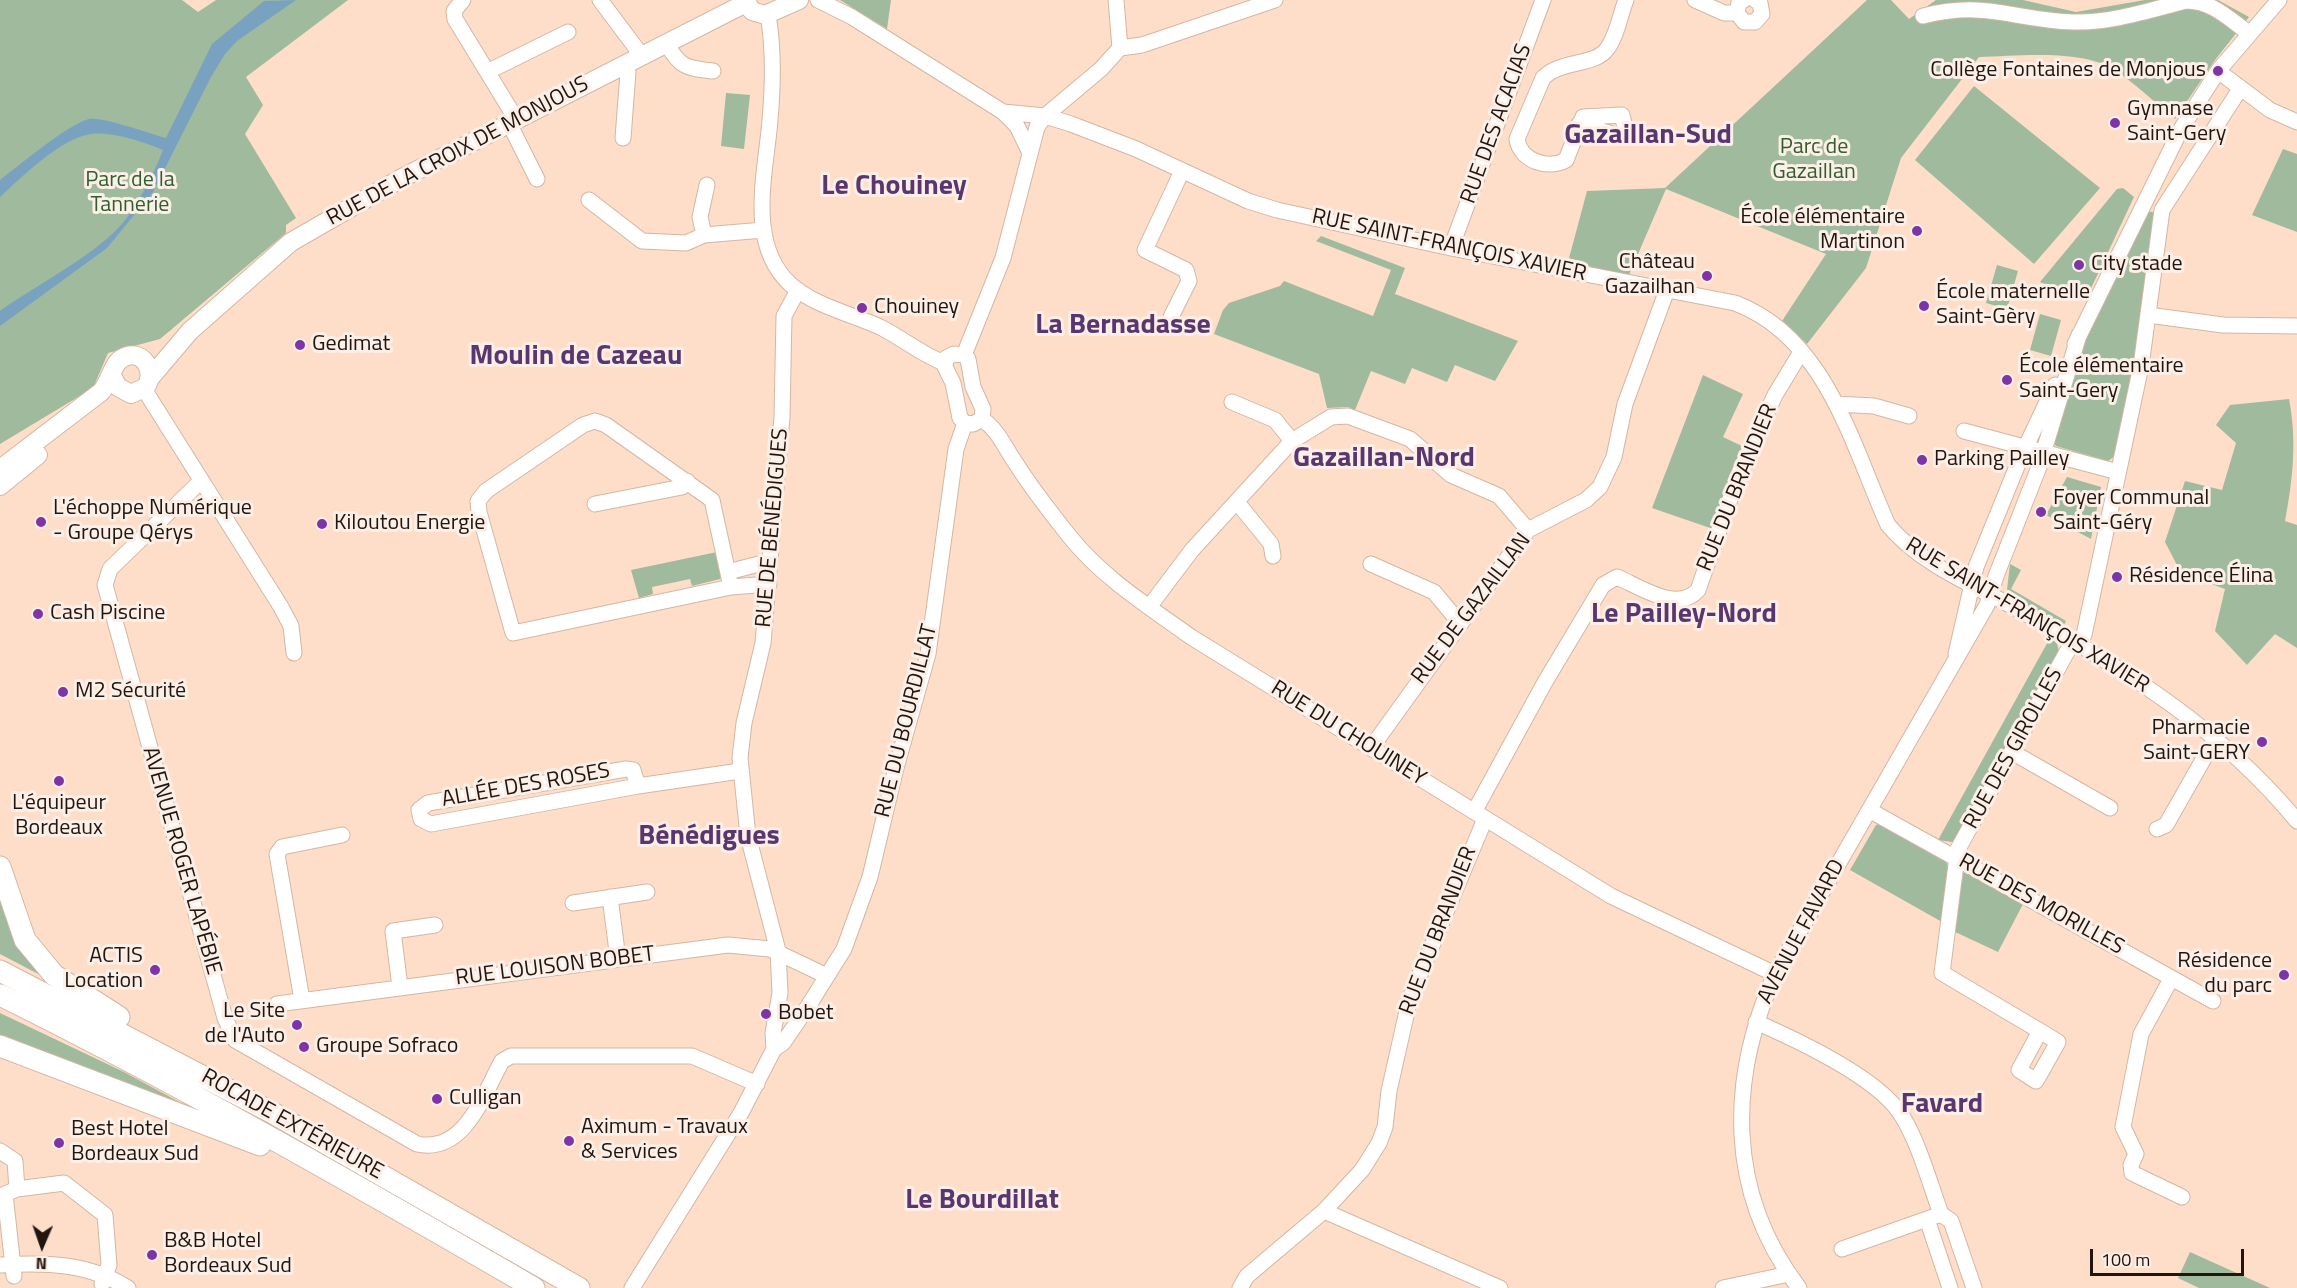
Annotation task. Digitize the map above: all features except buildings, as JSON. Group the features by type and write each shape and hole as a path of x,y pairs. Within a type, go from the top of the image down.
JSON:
{"highway":[{"path":"0,867 24,940 54,975 122,1019 136,1040"},
{"name":"ROCADE EXTÉRIEURE","path":"0,971 136,1040 281,1118 579,1288"},
{"path":"0,995 104,1047 402,1211 534,1288"},
{"path":"0,1046 257,1143 402,1211"}],"main road":[{"path":"746,1 755,12 768,15 799,0"},
{"name":"RUE DE LA CROIX DE MONJOUS","path":"147,383 190,331 291,242 402,178 667,44 746,1"},
{"name":"RUE DE LA CROIX DE MONJOUS","path":"134,356 157,348 190,331"},
{"path":"0,469 101,392 118,362 134,356 147,361 147,383 136,393 124,392 108,400 0,486"},
{"path":"112,376 114,383 124,392"}],"street":[{"path":"463,0 454,11 455,19 489,71 537,179"},
{"path":"600,0 642,56"},
{"name":"RUE SAINT-FRANÇOIS XAVIER","path":"818,0 852,17 1003,112 1017,126 1030,153"},
{"path":"1116,0 1120,48"},
{"path":"964,355 1002,258 1037,127 1045,116 1101,69 1120,48 1142,45 1275,0"},
{"name":"RUE DES ACACIAS","path":"1451,248 1543,0"},
{"path":"1579,124 1566,160 1558,164 1527,159 1519,149 1517,139 1543,78 1550,71 1598,57 1606,51 1626,0"},
{"path":"1695,0 1724,13 1740,7 1744,22 1755,22 1762,14 1760,3 1755,0"},
{"path":"2079,335 2181,129 2218,71 2278,0"},
{"path":"1923,16 1962,2 1981,2 2055,19 2100,21 2186,1 2197,1 2218,11 2249,33"},
{"path":"768,15 772,72 763,185 764,230 766,245 775,265 798,290 879,326 944,363 953,383 960,418 965,423 973,424 982,419 983,409 973,387 968,358 964,355 950,355 944,363"},
{"path":"489,71 568,32"},
{"path":"667,44 676,60 688,68 713,71"},
{"path":"623,138 628,72 625,65"},
{"path":"2218,71 2270,110 2297,122"},
{"path":"2145,200 2162,210 2240,89"},
{"path":"1506,95 1529,107"},
{"name":"RUE SAINT-FRANÇOIS XAVIER","path":"1003,112 1045,116 1136,149 1248,201 1277,210 1451,248 1735,303 1750,309 1776,325 1824,380 1888,525 1905,545 1922,557 1991,593 2076,642 2179,709 2216,737 2267,784 2297,821"},
{"path":"1171,317 1190,281 1186,270 1145,250 1182,171"},
{"path":"704,235 700,217 707,185"},
{"path":"589,200 642,241 686,243 704,235 764,230"},
{"name":"RUE DES GIROLLES","path":"2040,1031 1942,973 1958,849 2068,650 2084,635 2141,366 2162,210"},
{"name":"RUE DE BÉNÉDIGUES","path":"774,1049 773,1033 780,993 778,951 748,836 740,771 744,723 763,643 769,584 781,426 784,316 798,290"},
{"name":"RUE DE GAZAILLAN","path":"1371,748 1459,622 1528,530 1586,500 1607,475 1614,457 1625,404 1667,290"},
{"path":"2148,315 2223,324 2297,327"},
{"name":"AVENUE FAVARD","path":"1954,662 1971,584 2026,447 2079,335"},
{"name":"AVENUE FAVARD","path":"1793,1284 1763,1227 1744,1170 1741,1135 1745,1065 1756,1022 1775,974 1954,662 1969,641 1991,593 2043,452 2079,335"},
{"name":"RUE DU BRANDIER","path":"1243,1282 1324,1211 1362,1170 1379,1143 1385,1127 1389,1091 1410,998 1479,816 1545,682 1603,585 1617,577 1677,600 1688,598 1698,590 1743,463 1775,395 1801,352"},
{"path":"147,383 201,481 281,607 291,626 294,653"},
{"path":"1232,402 1275,420 1292,441"},
{"path":"1836,404 1874,406 1909,416"},
{"path":"1149,607 1192,550 1292,441 1317,424 1338,416 1348,416 1399,434 1417,444 1451,475 1499,496 1528,530"},
{"name":"RUE DU CHOUINEY","path":"982,419 997,431 1020,470 1071,538 1114,581 1149,607 1206,646 1611,896 1775,974"},
{"path":"729,579 715,507 707,495 606,425 595,421 583,425 486,491 478,501 478,512 513,633 729,579 770,561"},
{"name":"RUE DU BOURDILLAT","path":"774,1049 783,1043 828,976 844,949 862,905 928,654 956,448 965,423"},
{"path":"1964,431 2118,472"},
{"name":"AVENUE ROGER LAPÉBIE","path":"201,481 110,569 105,585 225,1018 235,1040 417,1144 425,1146 447,1142 459,1134 502,1061 511,1056 692,1056 757,1084"},
{"path":"595,504 682,487 687,481"},
{"path":"1237,502 1271,544 1273,555"},
{"path":"1371,564 1434,592 1459,622"},
{"path":"729,579 769,584"},
{"path":"2157,829 2166,825 2216,737"},
{"path":"2012,752 2110,808"},
{"name":"ALLÉE DES ROSES","path":"638,786 633,770 626,769 428,803 420,810 421,819 431,824 638,786 740,771"},
{"name":"RUE DES MORILLES","path":"1869,810 2212,1001"},
{"path":"302,1000 277,854 282,847 342,835"},
{"path":"573,903 647,892"},
{"path":"610,897 618,959"},
{"path":"400,987 386,932 435,924"},
{"name":"RUE LOUISON BOBET","path":"277,1004 728,945 748,945 778,951 828,976"},
{"path":"2170,979 2141,1034 2123,1127 2136,1154 2131,1165 2132,1173 2182,1197"},
{"path":"1756,1022 1862,1078 1887,1096 1903,1116 1934,1217 1941,1262 1950,1288"},
{"path":"635,1284 757,1084 774,1049"},
{"path":"0,1151 15,1161 8,1191 6,1271 74,1266 106,1282 128,1288"},
{"path":"8,1191 64,1183 105,1215 110,1255 106,1282"},
{"path":"1324,1211 1500,1288"},
{"path":"1842,1249 1934,1217 1951,1221 1974,1288"},
{"path":"1941,1262 1963,1255"},
{"path":"1724,1288 1793,1284"}],"green space":[{"name":"Parc de la Tannerie","path":"0,0 182,0 198,12 216,0 348,0 246,77 263,105 245,134 296,218 286,225 286,233 160,339 108,353 93,388 0,444"},
{"path":"840,0 891,0 887,29"},
{"name":"Parc de Gazaillan","path":"1867,0 1891,0 1909,19 1936,0 2023,0 2076,12 2145,0 2218,0 2249,17 2215,60 2175,119 2113,69 2099,63 2066,56 2048,55 1979,57 1901,158 1866,268 1807,344 1782,321 1826,254 1666,189 1629,275 1568,262 1587,191 1665,188"},
{"path":"1974,86 2100,188 2034,264 1915,160"},
{"path":"726,93 750,95 744,149 721,146"},
{"path":"2283,149 2297,154 2297,232 2252,215"},
{"path":"2123,188 2134,197 2085,301 2040,282 2117,189"},
{"path":"2145,210 2155,213 2138,348 2115,456 2108,461 2056,446 2051,439 2082,348"},
{"path":"1321,236 1405,268 1395,294 1518,341 1495,381 1455,365 1447,382 1412,368 1405,384 1371,371 1355,410 1348,407 1327,408 1319,374 1214,334 1223,310 1229,303 1280,286 1284,281 1373,316 1391,270 1316,241"},
{"path":"1997,265 2018,271 2007,309 1986,303"},
{"path":"2040,314 2061,320 2051,356 2030,350"},
{"path":"1703,375 1743,394 1723,437 1744,447 1713,529 1652,508"},
{"path":"2289,399 2293,429 2293,460 2285,521 2297,525 2297,648 2275,634 2247,665 2215,631 2225,589 2181,573 2165,542 2185,481 2222,490 2236,443 2216,425 2230,405"},
{"path":"2067,477 2101,487 2091,539 2046,515"},
{"path":"717,552 722,576 720,579 692,586 690,579 652,587 653,594 639,598 631,570"},
{"path":"2010,564 2021,570 2011,589 2066,621 2064,625 2013,597 2007,590"},
{"path":"2050,638 2057,643 2059,652 1960,834 1952,842 1938,840"},
{"path":"1879,824 1946,862 1950,869 1942,922 1850,870 1876,825"},
{"path":"1967,871 2023,904 1998,952 1951,930 1962,873"},
{"path":"0,885 44,977 0,954"},
{"path":"0,1013 124,1072 205,1116 0,1041"},
{"path":"2190,1252 2270,1288 2199,1288 2178,1278"}],"water":[{"path":"296,0 237,41 225,54 153,192 107,248 0,326 0,311 84,256 115,232 142,194 163,150 117,136 91,134 79,137 55,150 0,197 0,180 57,136 89,119 115,123 166,138 212,44 264,1"}],"place":[{"name":"Collège Fontaines de Monjous","path":"2218,71"},
{"name":"Gymnase Saint-Gery","path":"2115,123"},
{"name":"École élémentaire Martinon","path":"1917,231"},
{"name":"City stade","path":"2079,265"},
{"name":"Château Gazailhan","path":"1707,276"},
{"name":"École maternelle Saint-Gèry","path":"1924,306"},
{"name":"Chouiney","path":"862,308"},
{"name":"Gedimat","path":"300,345"},
{"name":"École élémentaire Saint-Gery","path":"2007,380"},
{"name":"Parking Pailley","path":"1922,460"},
{"name":"Foyer Communal Saint-Géry","path":"2041,512"},
{"name":"L'échoppe Numérique - Groupe Qérys","path":"41,522"},
{"name":"Kiloutou Energie","path":"322,524"},
{"name":"Résidence Élina","path":"2117,577"},
{"name":"Cash Piscine","path":"38,614"},
{"name":"M2 Sécurité","path":"63,692"},
{"name":"Pharmacie Saint-GERY","path":"2262,742"},
{"name":"L'équipeur Bordeaux","path":"59,781"},
{"name":"ACTIS Location","path":"155,970"},
{"name":"Résidence du parc","path":"2284,975"},
{"name":"Bobet","path":"766,1014"},
{"name":"Le Site de l'Auto","path":"297,1025"},
{"name":"Groupe Sofraco","path":"304,1047"},
{"name":"Culligan","path":"437,1099"},
{"name":"Aximum - Travaux & Services","path":"569,1141"},
{"name":"Best Hotel Bordeaux Sud","path":"59,1143"},
{"name":"B&B Hotel Bordeaux Sud","path":"152,1255"}],"district":[{"name":"Gazaillan-Sud","path":"1648,136"},
{"name":"Le Chouiney","path":"894,187"},
{"name":"La Bernadasse","path":"1123,326"},
{"name":"Moulin de Cazeau","path":"576,357"},
{"name":"Gazaillan-Nord","path":"1384,459"},
{"name":"Le Pailley-Nord","path":"1684,615"},
{"name":"Bénédigues","path":"709,837"},
{"name":"Favard","path":"1942,1105"},
{"name":"Le Bourdillat","path":"982,1201"}]}
